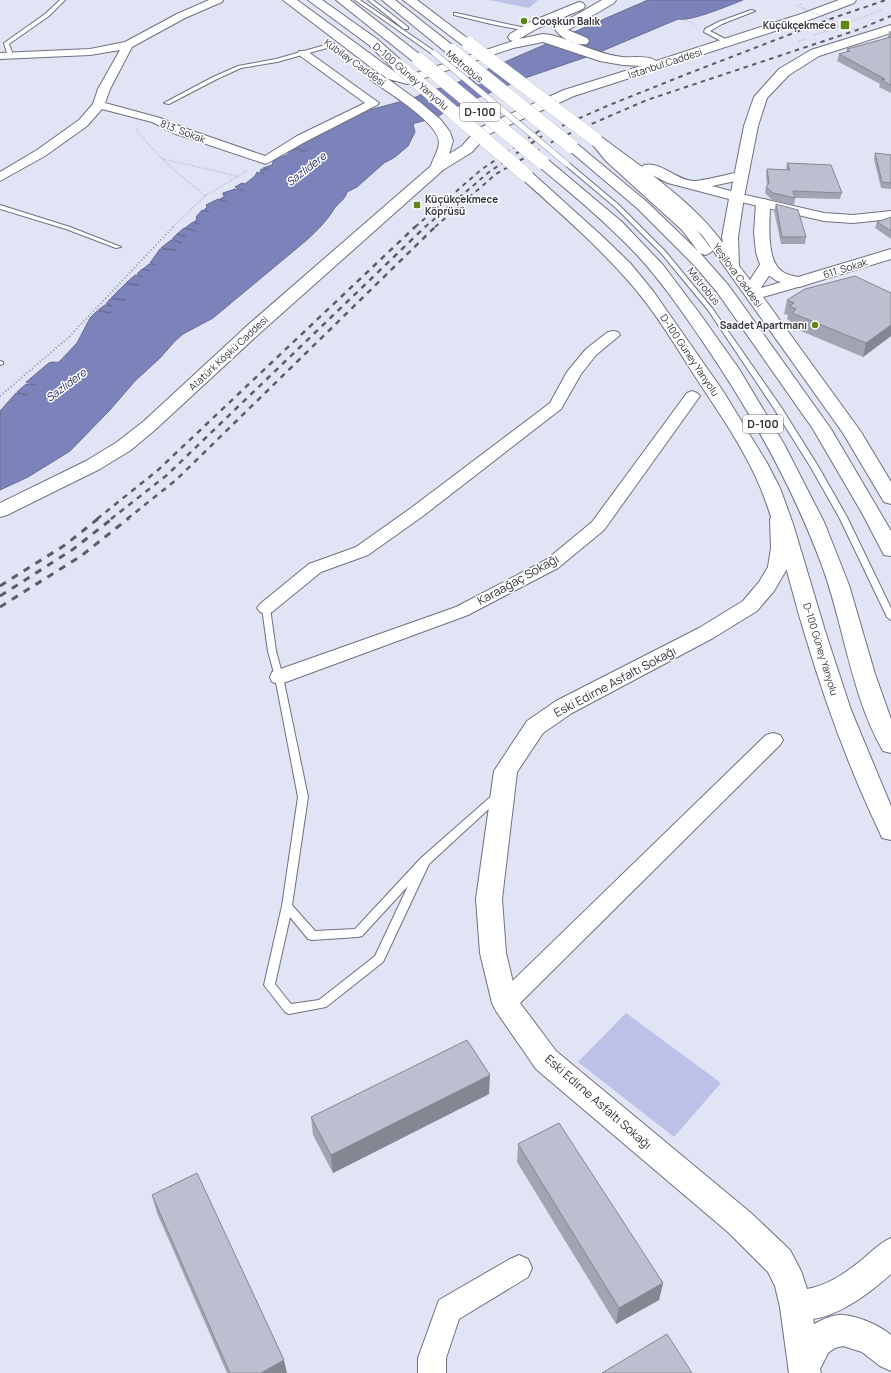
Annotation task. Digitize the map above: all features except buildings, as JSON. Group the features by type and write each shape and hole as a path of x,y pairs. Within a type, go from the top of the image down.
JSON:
{"main road":[{"name":"Kubilay Caddesi","path":"276,0 308,27 436,122"},
{"name":"Kubilay Caddesi","path":"289,0 390,75 407,80"},
{"name":"D-100 Güney Yanyolu","path":"314,0 373,42 526,175 607,248 637,281 663,314 736,425 769,487 790,544 815,634 839,709 868,784 891,831"},
{"name":"D-100","path":"342,0 366,17 419,60 589,201 656,267 683,302 716,348 755,409 796,482 837,577 857,651 869,688 891,745"},
{"name":"D-100","path":"388,0 613,180 700,262 746,320 769,356 822,429 872,513 891,550"},
{"path":"409,0 594,139 611,158 686,227 703,246 736,299 746,320"},
{"path":"489,52 527,29 591,0"},
{"path":"551,39 546,33 548,27 606,0"},
{"path":"606,55 564,34 561,29 599,8 610,0"},
{"name":"İstanbul Caddesi","path":"482,132 569,93 805,18 850,0"},
{"path":"732,265 730,237 740,176 750,126 761,96 784,72 815,54 891,29"},
{"path":"404,97 403,89 407,80 489,52 535,39 551,39 623,61 650,62 710,49"},
{"path":"569,93 603,71 606,55"},
{"path":"436,122 469,131 482,132"},
{"path":"436,122 445,135 446,143 439,159 438,167"},
{"name":"Atatürk Köşkü Caddesi","path":"0,511 93,465 124,446 150,425 255,328 438,167 466,149 482,132"},
{"path":"594,139 673,180 737,197"},
{"name":"Yeşilova Caddesi","path":"594,139 685,208 707,232 852,432 891,498"},
{"path":"689,185 710,183 740,176"},
{"path":"764,203 762,218 764,250 768,266 777,275 799,282"},
{"name":"611. Sokak","path":"753,296 890,255"},
{"path":"753,296 753,288 768,266"},
{"name":"Eski Edirne Asfaltı Sokağı","path":"780,516 781,548 778,567 767,586 750,606 706,633 564,707 535,727 506,771 502,792 489,899 493,953 505,1003 546,1060 740,1223 779,1261 790,1282 796,1307 804,1370"},
{"path":"796,1307 818,1302 850,1287 878,1266 891,1253"},
{"path":"804,1370 817,1342 827,1334 843,1330 871,1339 891,1354"}],"street":[{"path":"0,66 3,54 90,52 128,45 181,16 218,0"},
{"path":"0,178 41,153 83,123 99,105 104,88 128,45"},
{"path":"266,160 308,136 373,103 303,53"},
{"name":"813. Sokak","path":"99,105 156,120 180,131 266,160"},
{"path":"737,197 824,217 853,219 891,215"},
{"path":"266,608 315,568 362,550 417,512 556,406 574,372 591,352 613,335"},
{"name":"Karaağaç Sokağı","path":"279,677 462,611 552,564 598,526 692,396"},
{"path":"505,1003 773,740"},
{"path":"432,1373 432,1358 449,1310 519,1268"}],"lane":[{"path":"3,54 6,44 47,15 63,0"},
{"name":"Metrobüs","path":"357,0 434,53"},
{"name":"Metrobüs","path":"370,0 414,35 616,206 663,252 710,309 777,407 814,466 843,517 891,617"},
{"path":"728,43 707,32 707,30 720,23 753,11"},
{"path":"456,14 491,23 527,29"},
{"path":"167,103 240,67 332,45"},
{"path":"0,207 68,228 118,247"},
{"path":"266,608 272,651 279,677 303,797 287,906 269,985 289,1008 322,1004 379,959 425,861"},
{"path":"287,906 312,936 358,932 425,861 502,792"}],"path":[{"path":"644,0 689,22"},
{"path":"801,4 797,6 863,33 867,31"},
{"path":"823,32 882,10"},
{"path":"130,112 138,133 162,159 205,196"},
{"path":"162,159 239,176"},
{"path":"0,396 69,336 122,282 159,241 205,196 266,160"}],"shaded area":[{"path":"489,0 538,0 529,8"},
{"path":"626,1013 721,1083 674,1137 578,1062"}],"water":[{"name":"Sazlıdere","path":"648,0 743,0 700,16 678,19 595,54 525,78 446,111 436,118 415,123 413,125 415,132 408,146 395,157 384,163 357,187 347,192 345,197 324,223 302,244 213,318 183,334 175,341 160,358 135,381 109,411 70,451 28,477 0,490 0,411 16,393 27,395 17,392 26,384 36,385 26,382 49,363 59,362 77,343 90,318 97,311 111,313 98,310 105,305 113,306 106,304 110,299 126,300 111,298 125,284 138,285 126,283 135,275 143,277 137,274 142,269 150,271 143,269 149,264 156,265 150,263 160,249 176,250 161,248 171,240 182,243 172,239 184,228 196,231 185,228 193,222 199,224 194,222 202,210 209,212 204,210 207,207 206,205 218,199 227,202 220,199 225,196 223,193 235,189 244,191 235,187 242,183 245,184 255,176 257,172 263,174 264,173 260,172 260,170 268,170 263,168 272,165 274,159 287,155 292,148 305,152 308,150 304,151 293,147 303,141 308,141 324,130 362,112 414,98 424,93 454,84"}],"railway":[{"path":"425,227 489,172 548,132 607,106 687,74 830,19 886,0"},
{"path":"435,227 496,174 559,138 647,100 857,30 891,16"},
{"path":"415,227 482,169 542,129 552,124"},
{"path":"97,519 158,470 416,226"},
{"path":"111,519 167,475 426,226"},
{"path":"127,519 176,480 436,226"},
{"path":"0,586 65,545 99,518"},
{"path":"0,596 72,550 113,518"},
{"path":"0,607 81,556 129,518"}],"place":[{"name":"Cooşkun Balık","path":"524,21"},
{"name":"Küçükçekmece","path":"845,25"},
{"name":"Küçükçekmece Köprüsü","path":"417,205"},
{"name":"Saadet Apartmanı","path":"815,325"}]}
